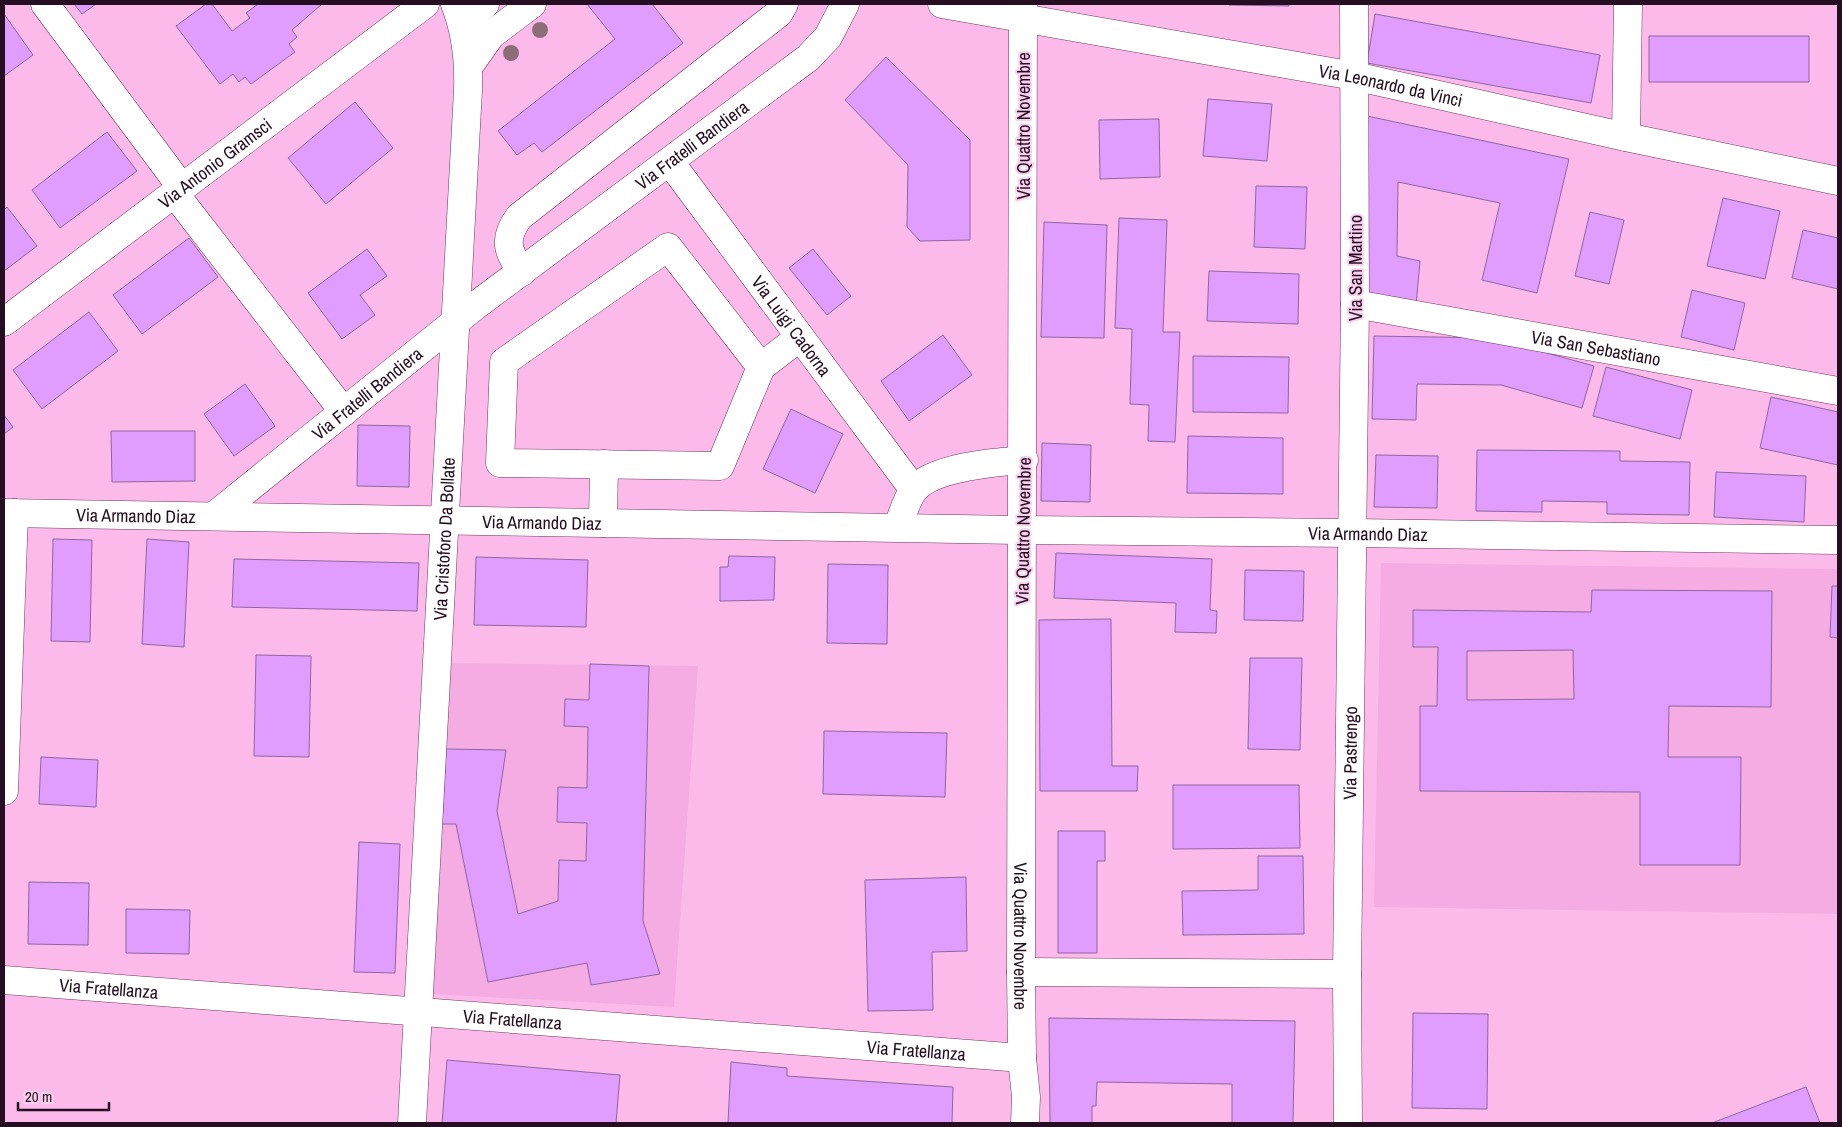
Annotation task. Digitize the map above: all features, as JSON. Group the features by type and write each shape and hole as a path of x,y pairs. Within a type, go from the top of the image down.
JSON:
{"street":[{"path":"45,4 178,191 344,412"},
{"name":"Via Antonio Gramsci","path":"4,322 425,4"},
{"path":"455,4 468,56"},
{"path":"468,56 470,27 476,13 485,4"},
{"path":"468,56 491,35 532,4"},
{"path":"522,272 511,256 509,248 509,236 519,217 778,13 784,4"},
{"name":"Via Fratelli Bandiera","path":"214,516 455,322 817,51 836,24 845,4"},
{"name":"Via Leonardo da Vinci","path":"942,4 1023,10 1354,76 1626,137 1838,181"},
{"name":"Via San Martino","path":"1354,4 1354,532"},
{"path":"1626,137 1628,4"},
{"name":"Via Quattro Novembre","path":"1023,10 1024,460 1022,530 1021,972 1022,1058 1026,1097 1025,1123"},
{"name":"Via Cristoforo Da Bollate","path":"412,1123 446,520 468,56"},
{"name":"Via Luigi Cadorna","path":"670,162 914,490"},
{"path":"761,368 668,247 504,362 500,463 720,466 761,368 800,337"},
{"name":"Via San Sebastiano","path":"1355,304 1838,391"},
{"path":"898,527 914,490 926,481 958,468 991,462 1024,460"},
{"path":"603,522 604,464"},
{"path":"4,791 9,513"},
{"name":"Via Armando Diaz","path":"9,513 1022,530 1354,532 1838,540"},
{"name":"Via Pastrengo","path":"1348,1123 1347,974 1354,532"},
{"path":"1021,972 1347,974"},
{"name":"Via Fratellanza","path":"4,980 1022,1058"},
{"name":"Via Quattro Novembre","path":"1011,1123 1022,1058"}],"shaded area":[{"path":"1381,563 1838,569 1838,914 1374,907"},
{"path":"451,663 698,666 674,1007 432,994"}],"building":[{"path":"74,4 96,4 82,14"},
{"path":"206,4 212,4 232,31 250,18 246,13 258,4 322,4 292,30 297,37 289,44 295,52 251,84 245,77 239,82 233,74 220,84 176,26"},
{"path":"587,4 652,4 683,43 542,152 534,143 517,155 498,131 615,39"},
{"path":"1289,4 1289,6 1229,5"},
{"path":"4,14 33,55 4,76"},
{"path":"1375,14 1600,55 1591,103 1367,63"},
{"path":"1649,36 1809,36 1809,82 1649,82"},
{"path":"886,57 970,140 970,240 920,241 907,227 908,165 845,100"},
{"path":"1208,99 1272,104 1267,161 1203,156"},
{"path":"355,102 393,148 326,204 288,158"},
{"path":"1367,116 1569,159 1537,293 1482,280 1500,203 1398,182 1397,256 1420,261 1416,306 1365,299"},
{"path":"1159,119 1160,177 1100,179 1099,120"},
{"path":"107,132 137,171 60,228 32,190"},
{"path":"1256,186 1307,187 1305,249 1254,247"},
{"path":"1723,198 1780,211 1765,279 1707,266"},
{"path":"7,207 37,246 4,271 4,210"},
{"path":"1590,212 1624,220 1609,284 1575,276"},
{"path":"1119,218 1167,220 1163,332 1180,332 1175,442 1148,441 1149,405 1130,404 1132,329 1115,328"},
{"path":"1044,222 1107,225 1104,338 1041,337"},
{"path":"1803,230 1838,238 1838,289 1792,278"},
{"path":"189,238 218,277 142,334 113,295"},
{"path":"367,249 387,276 360,295 375,315 342,339 308,293"},
{"path":"813,249 851,296 827,315 789,268"},
{"path":"1209,271 1299,274 1298,324 1207,321"},
{"path":"1692,290 1745,303 1734,350 1681,337"},
{"path":"89,312 118,351 42,409 13,370"},
{"path":"943,335 972,375 909,421 881,381"},
{"path":"1374,336 1493,338 1594,366 1582,408 1501,385 1417,384 1416,420 1372,419"},
{"path":"1193,356 1289,357 1288,413 1193,412"},
{"path":"1606,367 1692,390 1680,439 1593,416"},
{"path":"245,384 275,426 234,456 204,414"},
{"path":"1771,397 1838,412 1838,465 1760,448"},
{"path":"791,409 843,434 815,493 763,469"},
{"path":"4,415 13,427 4,434"},
{"path":"358,425 410,426 409,487 357,486"},
{"path":"111,431 195,431 195,481 112,482"},
{"path":"1188,436 1283,438 1283,494 1187,493"},
{"path":"1042,443 1091,445 1090,502 1041,501"},
{"path":"1477,450 1620,451 1620,461 1690,462 1689,515 1607,514 1607,502 1542,501 1542,512 1476,511"},
{"path":"1376,455 1438,456 1437,508 1374,507"},
{"path":"1716,472 1806,476 1804,522 1714,517"},
{"path":"53,539 92,540 90,642 51,641"},
{"path":"147,539 189,542 184,647 142,644"},
{"path":"1056,553 1212,559 1210,610 1217,611 1216,633 1175,632 1176,603 1054,598"},
{"path":"729,556 775,557 774,600 720,601 720,567 728,567"},
{"path":"476,557 588,560 586,627 474,625"},
{"path":"234,559 419,563 417,611 232,607"},
{"path":"828,564 888,565 887,644 827,643"},
{"path":"1245,570 1304,571 1303,621 1244,620"},
{"path":"1832,586 1838,586 1838,638 1830,637"},
{"path":"1592,590 1772,591 1771,707 1669,706 1668,757 1741,757 1740,865 1640,865 1640,792 1420,791 1420,706 1437,706 1438,647 1413,647 1413,610 1591,612","holes":["1573,650 1574,699 1467,700 1467,651"]},
{"path":"1111,619 1112,766 1138,766 1137,791 1040,791 1039,620"},
{"path":"256,655 311,656 309,757 254,756"},
{"path":"1250,658 1302,658 1300,750 1248,749"},
{"path":"590,664 649,666 643,921 660,974 591,985 587,963 488,982 456,824 442,824 446,749 506,750 497,811 518,914 558,901 559,860 586,861 587,823 557,822 558,787 587,788 588,727 564,726 565,699 589,700"},
{"path":"824,731 947,733 945,797 823,794"},
{"path":"41,757 98,760 96,807 39,804"},
{"path":"1173,785 1299,785 1300,848 1173,849"},
{"path":"1058,831 1105,831 1105,861 1097,861 1097,953 1058,953"},
{"path":"359,842 400,844 395,973 354,972"},
{"path":"1258,856 1303,856 1304,934 1183,935 1182,891 1258,890"},
{"path":"966,877 967,951 932,952 933,1010 868,1011 865,880"},
{"path":"29,882 89,883 88,945 28,944"},
{"path":"126,909 190,910 189,954 126,953"},
{"path":"1413,1013 1488,1014 1487,1109 1412,1108"},
{"path":"1049,1018 1295,1021 1293,1123 1232,1123 1232,1084 1097,1082 1096,1106 1092,1106 1092,1123 1050,1123"},
{"path":"447,1060 620,1075 616,1123 442,1123"},
{"path":"731,1062 787,1068 787,1076 953,1087 952,1123 728,1123"},
{"path":"1806,1087 1820,1123 1712,1123"}]}
